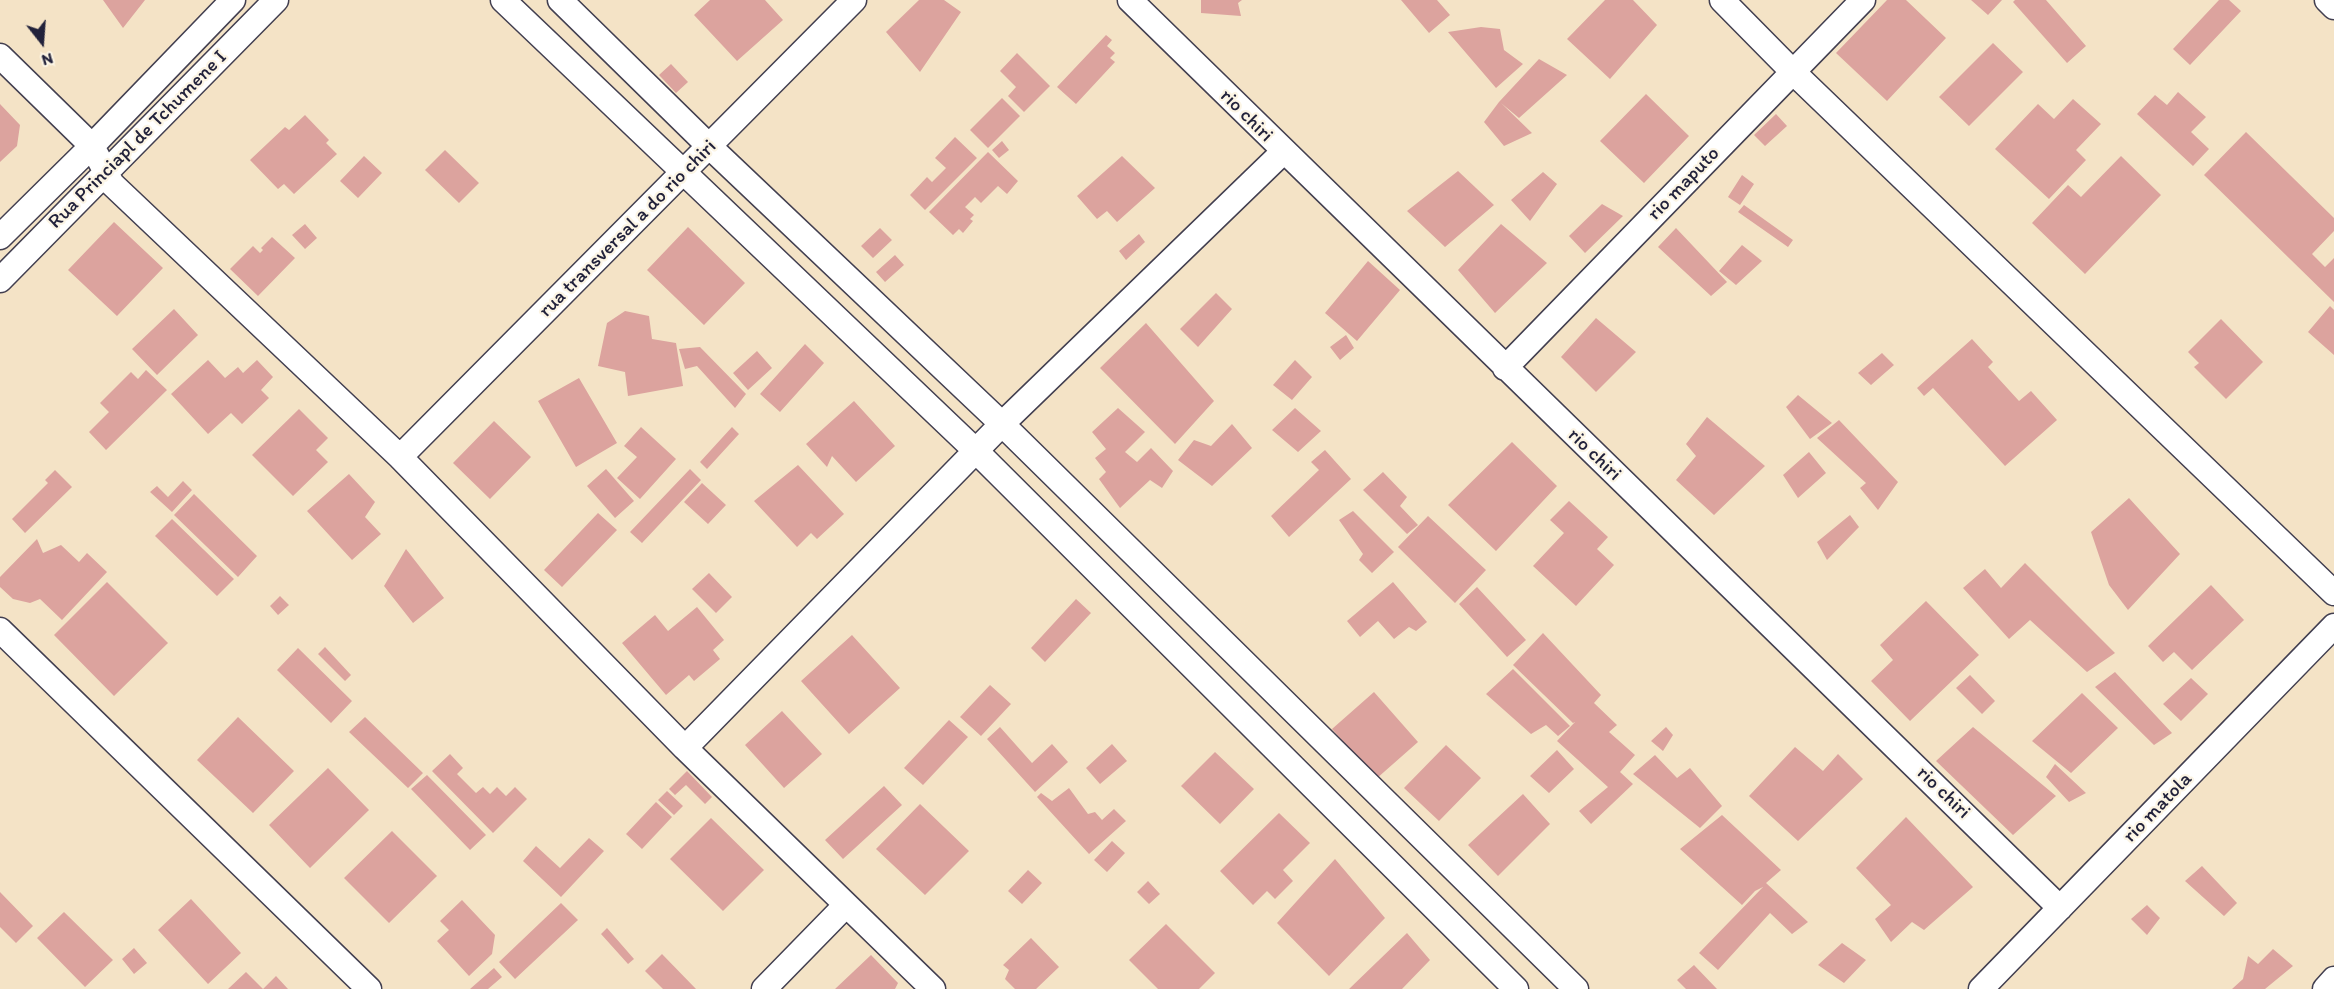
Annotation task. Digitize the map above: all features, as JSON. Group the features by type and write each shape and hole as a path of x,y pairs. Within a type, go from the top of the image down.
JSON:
{"street":[{"name":"Rua Princiapl de Tchumene I","path":"0,237 92,146 233,0"},
{"name":"Rua Princiapl de Tchumene I","path":"0,279 276,0"},
{"path":"503,0 977,452 1516,989"},
{"path":"560,0 710,147 1002,424 1576,989"},
{"name":"rua transversal a do rio chiri","path":"400,457 855,0"},
{"name":"rio chiri","path":"1130,0 1282,152 2060,908"},
{"path":"1722,0 1793,72 2334,593"},
{"name":"rio maputo","path":"1505,368 1863,0"},
{"path":"2327,0 2334,7"},
{"path":"0,56 92,146 112,184 400,457 685,748 933,989"},
{"path":"685,748 1002,424 1282,152"},
{"name":"rio matola","path":"1981,989 2334,626"},
{"path":"0,630 369,989"},
{"path":"764,989 846,904"},
{"path":"2325,989 2334,979"}],"building":[{"path":"103,0 145,0 123,28"},
{"path":"710,0 765,0 783,20 737,61 694,15"},
{"path":"919,0 944,0 961,12 920,72 886,32"},
{"path":"1201,0 1242,0 1238,3 1241,16 1201,13"},
{"path":"1401,0 1437,0 1450,15 1429,33"},
{"path":"1605,0 1633,0 1657,25 1610,79 1567,39"},
{"path":"1887,0 1906,0 1946,38 1887,101 1836,53"},
{"path":"1971,0 2002,0 1988,15"},
{"path":"2015,0 2046,0 2086,46 2067,63 2013,2"},
{"path":"2219,0 2229,0 2241,11 2190,65 2173,49"},
{"path":"1481,27 1500,29 1504,50 1523,64 1496,88 1448,32"},
{"path":"1106,35 1112,40 1107,46 1115,53 1110,58 1115,62 1076,104 1057,87"},
{"path":"1993,43 2023,72 1969,126 1939,97"},
{"path":"1017,53 1050,86 1024,112 1008,96 1016,87 1000,71"},
{"path":"1539,59 1567,75 1519,118 1501,103 1532,133 1504,146 1484,122 1499,102"},
{"path":"671,64 688,82 676,93 659,75"},
{"path":"2178,92 2206,117 2191,132 2209,149 2193,166 2137,114 2155,95 2167,105"},
{"path":"1646,94 1689,136 1644,183 1600,141"},
{"path":"1002,98 1020,116 988,148 970,130"},
{"path":"2073,99 2101,124 2076,150 2086,160 2049,199 1995,149 2038,104 2054,119"},
{"path":"0,104 20,125 17,146 0,162"},
{"path":"1776,114 1787,126 1765,146 1754,135"},
{"path":"305,115 329,140 326,143 337,154 294,194 284,184 278,189 250,160 285,127 289,130"},
{"path":"2246,132 2334,218 2334,231 2312,254 2325,267 2334,258 2334,302 2204,175"},
{"path":"955,137 977,158 925,210 910,195 927,177 932,182 946,168 935,158"},
{"path":"1002,141 1009,150 999,158 992,150"},
{"path":"445,150 479,183 459,203 425,170"},
{"path":"988,152 1018,181 1007,194 998,186 981,203 975,197 965,207 974,215 970,219 973,221 963,233 959,229 953,235 929,212"},
{"path":"364,156 382,173 358,198 340,181"},
{"path":"1122,156 1155,188 1117,222 1107,211 1097,219 1077,196"},
{"path":"2121,156 2161,195 2085,274 2032,223 2068,185 2081,197"},
{"path":"1458,171 1494,205 1445,247 1407,211"},
{"path":"1543,172 1557,184 1530,221 1511,200"},
{"path":"1742,175 1754,184 1740,205 1728,197"},
{"path":"1602,204 1623,216 1585,253 1569,236"},
{"path":"1744,205 1793,240 1788,247 1738,212"},
{"path":"114,222 163,268 117,316 68,270"},
{"path":"305,224 317,238 305,249 292,235"},
{"path":"1501,224 1547,263 1495,313 1458,270"},
{"path":"688,227 745,283 704,325 647,270"},
{"path":"880,228 892,240 873,258 861,246"},
{"path":"1676,228 1727,282 1711,296 1658,247"},
{"path":"1139,234 1145,242 1126,260 1119,251"},
{"path":"272,237 295,258 258,296 230,269 253,246 260,253 263,250 261,248"},
{"path":"1742,245 1762,261 1736,285 1719,271"},
{"path":"895,255 904,265 885,282 876,272"},
{"path":"1368,261 1400,290 1357,341 1325,313"},
{"path":"1216,293 1232,309 1198,347 1180,329"},
{"path":"2330,306 2334,310 2334,355 2308,332"},
{"path":"174,309 198,335 157,375 132,349"},
{"path":"625,311 649,316 652,339 676,343 683,386 628,396 625,372 598,366 607,323"},
{"path":"1596,318 1636,352 1596,392 1561,357"},
{"path":"2221,319 2263,362 2226,399 2194,367 2199,363 2188,352"},
{"path":"1146,323 1214,401 1175,444 1100,368"},
{"path":"1346,335 1354,348 1340,360 1330,347"},
{"path":"1972,339 1993,362 1988,367 2019,401 2031,391 2057,420 2005,466 1933,388 1924,396 1917,388"},
{"path":"805,344 824,363 780,412 760,394"},
{"path":"700,347 746,394 735,408 697,366 685,369 679,349"},
{"path":"757,351 772,368 748,390 733,373"},
{"path":"1882,353 1894,365 1871,385 1858,373"},
{"path":"208,360 225,378 238,367 243,373 257,360 273,377 261,390 269,398 242,424 231,413 208,434 171,394"},
{"path":"1295,360 1312,377 1292,400 1273,385"},
{"path":"146,370 167,390 106,450 89,432 109,412 100,403 131,372 138,379"},
{"path":"579,378 617,443 576,467 538,401"},
{"path":"1798,395 1832,423 1810,439 1786,407"},
{"path":"854,401 895,446 856,482 832,456 827,467 806,444"},
{"path":"1118,408 1145,432 1125,452 1137,462 1151,448 1173,471 1162,488 1150,480 1120,508 1099,479 1106,472 1095,458 1106,449 1092,432"},
{"path":"1295,408 1321,431 1298,452 1272,430"},
{"path":"299,409 328,438 316,450 328,462 293,496 252,455"},
{"path":"1707,417 1765,466 1714,515 1676,480 1696,456 1686,444"},
{"path":"1839,420 1898,482 1878,510 1860,488 1866,483 1817,438"},
{"path":"494,421 531,457 490,499 453,463"},
{"path":"1232,424 1252,448 1212,486 1178,460 1194,440 1211,446"},
{"path":"641,427 676,459 640,499 617,478 637,457 624,446"},
{"path":"732,427 739,434 707,469 700,462"},
{"path":"1512,442 1557,486 1496,551 1448,505"},
{"path":"1325,450 1351,479 1289,537 1271,516 1319,470 1311,462"},
{"path":"1809,452 1826,473 1798,498 1783,475"},
{"path":"798,465 844,514 817,539 811,533 797,547 754,501"},
{"path":"606,469 634,501 615,518 587,486"},
{"path":"690,469 701,480 642,543 630,532"},
{"path":"55,470 72,487 25,533 12,519 48,483 45,480"},
{"path":"1383,472 1407,497 1400,506 1418,525 1407,534 1363,490"},
{"path":"349,474 375,502 365,517 381,534 352,560 307,511"},
{"path":"183,481 192,490 172,512 150,492 157,486 168,497"},
{"path":"702,483 726,505 708,524 684,502"},
{"path":"194,494 257,556 238,577 174,515"},
{"path":"2129,498 2180,554 2128,610 2109,585 2091,532"},
{"path":"1569,501 1608,537 1597,549 1614,565 1576,606 1533,566 1564,533 1550,520"},
{"path":"1353,511 1394,552 1372,573 1359,560 1363,554 1339,520"},
{"path":"598,513 617,530 562,587 544,570"},
{"path":"1850,515 1859,527 1827,560 1817,542"},
{"path":"1428,516 1486,570 1455,603 1398,547"},
{"path":"172,519 234,579 217,596 155,536"},
{"path":"37,539 43,553 61,545 79,562 87,553 107,572 62,620 40,599 30,603 13,599 0,587 0,577"},
{"path":"406,549 444,598 413,623 384,586"},
{"path":"2025,563 2115,653 2087,672 2030,620 2009,639 1963,588 1985,569 2001,588"},
{"path":"709,573 732,597 716,613 692,589"},
{"path":"107,582 168,643 114,696 54,635"},
{"path":"1393,582 1427,622 1416,631 1409,627 1394,639 1378,621 1360,637 1347,621"},
{"path":"2211,585 2244,620 2192,670 2174,652 2163,662 2148,646"},
{"path":"1477,587 1526,640 1507,657 1459,604"},
{"path":"280,596 289,605 278,615 270,606"},
{"path":"1076,599 1091,613 1045,662 1031,648"},
{"path":"1926,601 1979,655 1910,721 1871,681 1893,660 1880,645"},
{"path":"697,607 724,640 713,650 720,659 694,681 689,675 666,695 622,643 655,615 668,631"},
{"path":"1543,633 1601,695 1594,703 1617,725 1609,732 1635,755 1620,772 1633,784 1591,824 1579,811 1608,787 1557,741 1575,722 1573,723 1513,665"},
{"path":"852,635 900,688 849,734 801,681"},
{"path":"325,647 351,675 345,681 318,654"},
{"path":"298,648 352,701 331,723 277,670"},
{"path":"1513,669 1570,726 1558,736 1546,725 1531,734 1486,694"},
{"path":"2115,672 2172,733 2154,745 2095,687"},
{"path":"1970,675 1995,701 1982,714 1956,688"},
{"path":"2191,678 2208,694 2181,721 2163,704"},
{"path":"990,685 1011,704 981,736 960,717"},
{"path":"1374,692 1418,742 1376,779 1332,729"},
{"path":"2082,693 2118,728 2071,773 2032,741"},
{"path":"782,711 822,754 784,788 745,745"},
{"path":"238,717 294,771 253,813 197,760"},
{"path":"365,717 423,773 408,788 349,732"},
{"path":"949,720 968,737 923,785 904,768"},
{"path":"1000,727 1032,763 1052,744 1068,762 1035,792 987,739"},
{"path":"1666,727 1673,735 1663,751 1651,741"},
{"path":"1973,727 2056,796 2013,835 1936,761"},
{"path":"1112,744 1127,761 1100,784 1086,768"},
{"path":"1446,745 1481,778 1439,821 1404,788"},
{"path":"1795,747 1823,771 1838,754 1863,779 1798,841 1749,796"},
{"path":"1557,750 1574,769 1549,793 1530,776"},
{"path":"1215,752 1254,789 1220,824 1181,786"},
{"path":"450,754 463,768 457,774 476,793 483,787 490,794 497,787 506,796 515,787 527,799 493,833 432,771"},
{"path":"1655,755 1677,778 1690,768 1722,806 1700,828 1633,774"},
{"path":"2055,764 2086,793 2069,802 2046,777"},
{"path":"328,768 369,810 310,868 269,825"},
{"path":"687,771 712,797 705,804 686,785 675,795 669,789"},
{"path":"427,775 486,835 470,850 411,789"},
{"path":"884,786 902,805 843,859 825,840"},
{"path":"1069,788 1088,814 1095,812 1102,820 1114,809 1126,821 1089,854 1037,797 1041,793 1052,801"},
{"path":"667,791 683,806 674,815 658,800"},
{"path":"1523,794 1550,824 1498,876 1468,845"},
{"path":"656,802 672,817 642,849 626,834"},
{"path":"920,804 969,851 925,895 876,849"},
{"path":"1279,813 1310,843 1283,870 1293,881 1275,899 1267,891 1253,905 1220,871"},
{"path":"1722,815 1781,870 1766,883 1808,922 1792,934 1770,913 1718,970 1699,953 1763,887 1755,891 1742,905 1680,849"},
{"path":"1906,817 1973,887 1924,930 1912,922 1891,942 1875,919 1891,905 1856,868"},
{"path":"711,818 764,870 723,911 670,859"},
{"path":"392,831 437,876 389,923 344,878"},
{"path":"589,838 604,851 561,897 523,861 536,846 560,868"},
{"path":"1112,841 1125,853 1107,872 1094,860"},
{"path":"1335,859 1385,918 1329,976 1277,923"},
{"path":"2202,866 2237,903 2224,916 2185,881"},
{"path":"1028,870 1042,883 1022,904 1008,891"},
{"path":"1148,881 1160,894 1149,904 1137,892"},
{"path":"0,892 33,926 16,943 0,927"},
{"path":"191,899 241,953 208,984 158,930"},
{"path":"462,900 495,935 492,954 469,976 437,941 449,930 440,921"},
{"path":"561,903 578,920 515,979 499,962"},
{"path":"2147,905 2160,918 2147,935 2131,919"},
{"path":"64,912 113,960 85,987 37,938"},
{"path":"1166,924 1215,973 1199,989 1158,989 1129,960"},
{"path":"607,928 634,959 628,964 601,934"},
{"path":"1407,933 1430,960 1402,989 1349,989"},
{"path":"1031,938 1059,967 1036,989 1015,989 1005,979 1009,970 1003,965"},
{"path":"1842,943 1866,960 1844,983 1818,965"},
{"path":"134,948 147,963 134,974 122,959"},
{"path":"2273,949 2293,966 2265,989 2232,989 2243,979 2248,956 2258,964"},
{"path":"662,954 696,989 663,989 645,971"},
{"path":"871,955 898,983 895,989 835,989"},
{"path":"1694,965 1717,989 1686,989 1677,980"},
{"path":"494,968 502,977 488,989 470,989"},
{"path":"246,972 263,989 228,989"},
{"path":"276,976 288,989 263,989"}]}
